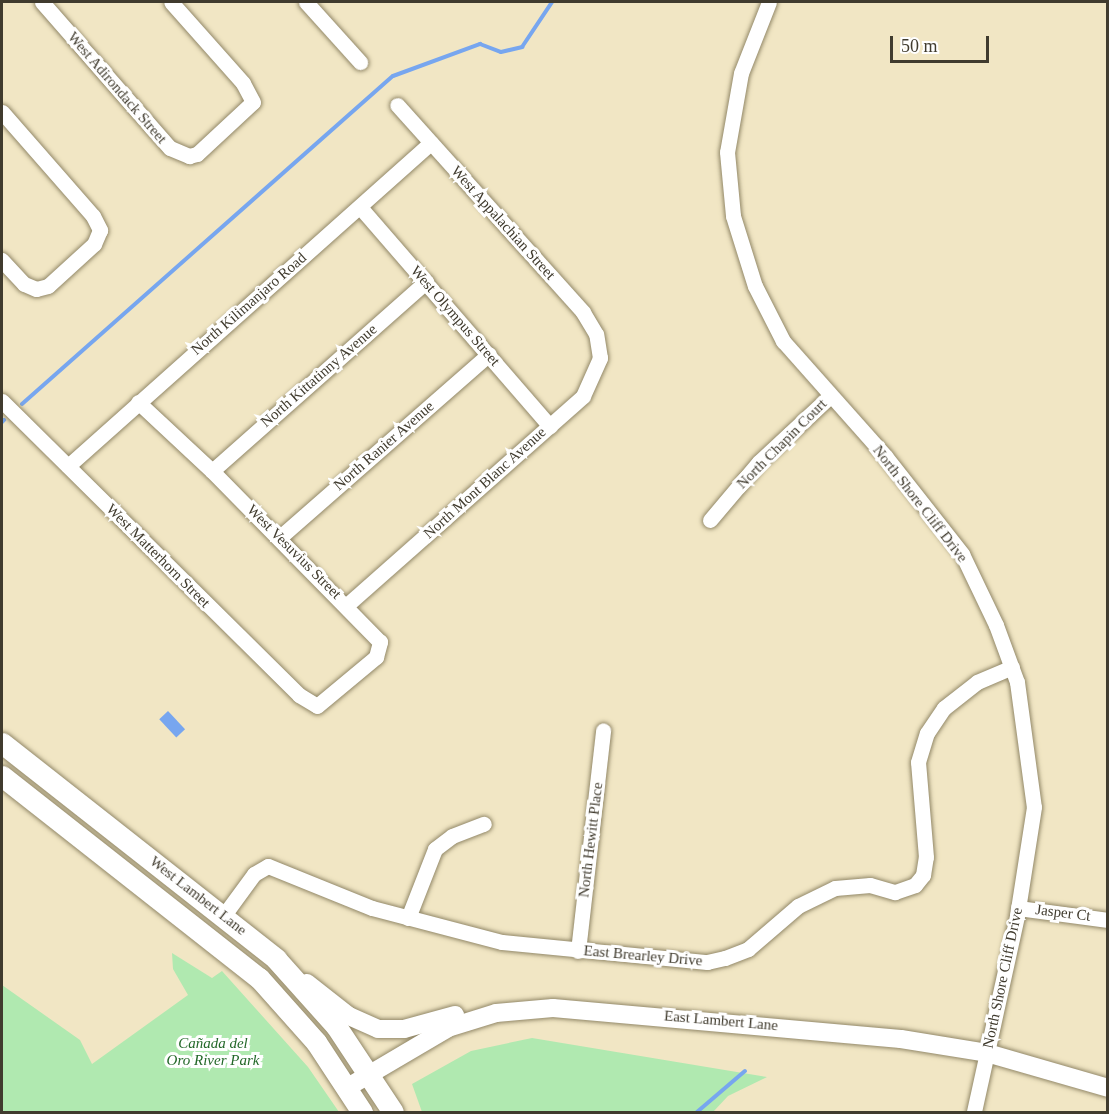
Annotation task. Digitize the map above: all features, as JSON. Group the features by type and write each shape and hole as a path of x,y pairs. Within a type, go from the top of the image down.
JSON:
{"main road":[{"name":"West Lambert Lane","path":"2,743 224,915 276,959 336,1026 391,1109"},
{"name":"West Lambert Lane","path":"2,776 259,978 299,1021 355,1100"},
{"path":"32,801 57,804 137,862 152,860"}],"street":[{"name":"West Adirondack Street","path":"42,2 171,148 181,155 198,154 253,102 243,83 171,2"},
{"path":"306,2 360,62"},
{"name":"North Shore Cliff Drive","path":"769,2 741,73 727,152 733,216 754,286 783,341 885,456 962,554 1012,667 1021,701 1035,807 1018,908 974,1113"},
{"name":"West Appalachian Street","path":"397,105 583,312 598,346"},
{"path":"2,112 93,216 100,230 94,244 48,286 36,289 24,284 2,260"},
{"name":"North Kilimanjaro Road","path":"68,466 431,143"},
{"name":"West Olympus Street","path":"360,207 550,426"},
{"name":"North Kittatinny Avenue","path":"212,471 426,282"},
{"name":"North Mont Blanc Avenue","path":"347,606 584,396 597,371 598,346"},
{"name":"North Ranier Avenue","path":"279,538 489,354"},
{"name":"North Chapin Court","path":"710,520 759,462 830,396"},
{"name":"West Matterhorn Street","path":"2,401 299,695 317,706"},
{"name":"West Vesuvius Street","path":"138,402 212,471 374,633 380,650 317,706"},
{"name":"East Brearley Drive","path":"224,915 254,874 268,866 330,892 408,918 502,942 707,962 748,949 798,906 835,888 870,885 895,892 915,885 923,875 926,857 918,762 927,733 944,708 978,682 1012,667"},
{"name":"North Hewitt Place","path":"578,951 603,730"},
{"path":"408,918 435,849 452,836 484,824"},
{"name":"Jasper Ct","path":"1018,908 1107,920"},
{"path":"276,959 349,1016 378,1029 404,1029 465,1014 495,1013"},
{"name":"East Lambert Lane","path":"355,1100 369,1073 434,1034 495,1013 536,1008 609,1010 901,1039 987,1053 1107,1088"}],"green space":[{"name":"Cañada del Oro River Park","path":"172,953 212,978 222,971 308,1067 339,1112 2,1112 2,985 80,1040 92,1064 188,995 173,969"},
{"path":"532,1038 767,1077 728,1096 713,1112 422,1112 412,1084 471,1051"}],"water":[{"path":"168,711 185,729 176,737 159,719"}],"waterway":[{"path":"22,404 393,76 480,44 501,52 522,47 552,2"},
{"path":"697,1112 745,1071"}]}
